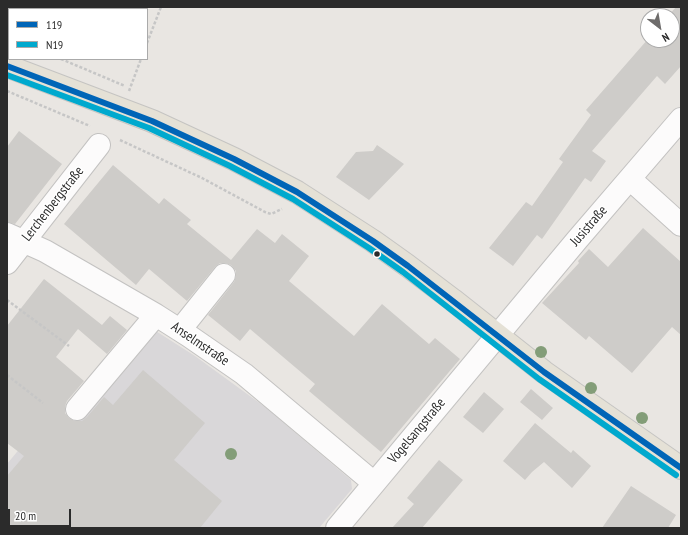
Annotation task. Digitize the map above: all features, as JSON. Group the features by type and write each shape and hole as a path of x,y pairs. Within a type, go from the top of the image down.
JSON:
{"main road":[{"path":"7,66 53,84 126,100 152,121 281,182 373,241 431,283 544,372 681,468"}],"street":[{"name":"Jusistraße","path":"497,335 681,119"},
{"name":"Lerchenbergstraße","path":"7,263 16,237 103,137"},
{"path":"630,179 681,225"},
{"name":"Anselmstraße","path":"16,237 45,251 180,330 244,374 374,483"},
{"path":"180,330 224,275"},
{"path":"77,409 156,315"},
{"name":"Vogelsangstraße","path":"337,528 497,335"}],"path":[{"path":"148,40 161,7"},
{"path":"63,60 116,81 126,100"},
{"path":"126,100 141,60"},
{"path":"7,91 103,137 184,169 268,214 306,197"},
{"path":"7,300 69,346"},
{"path":"7,374 43,403"}],"shaded area":[{"path":"151,328 195,356 265,407 351,480 352,489 319,528 7,528 7,464 50,412 68,427"}],"building":[{"path":"681,7 681,66 665,84 657,76 592,151 606,161 591,182 585,178 542,239 537,235 513,266 489,248 526,202 532,206 563,162 559,159 591,115 586,110 640,48 680,48 680,8 675,8"},
{"path":"19,131 62,164 15,224 7,222 7,147"},
{"path":"377,145 404,164 369,200 336,177 356,152 373,151"},
{"path":"113,165 159,204 164,198 191,220 187,224 231,260 257,229 275,243 282,234 309,256 289,281 354,336 382,304 429,344 435,338 460,359 381,452 309,391 315,384 250,329 240,341 208,315 234,282 236,271 231,265 220,263 215,267 187,301 149,269 136,285 64,224"},
{"path":"643,228 681,262 681,335 672,327 632,373 589,336 586,340 542,303 579,263 578,261 589,249 608,267"},
{"path":"44,279 102,325 110,316 127,330 107,354 78,329 56,357 84,381 67,401 65,413 69,418 75,421 82,421 104,397 113,405 143,370 205,423 174,460 222,501 200,528 7,528 7,476 24,456 7,443 7,326"},
{"path":"531,389 553,408 542,420 520,402"},
{"path":"484,392 504,409 483,433 463,417"},
{"path":"535,423 571,453 573,450 591,466 572,488 544,462 525,480 503,461"},
{"path":"439,460 463,480 422,528 392,528 414,504 407,498"},
{"path":"631,486 676,515 668,528 602,528"}],"transit line":[{"name":"119","path":"7,66 152,121 234,159 297,192 373,241 408,266 544,372 681,468"},
{"name":"N19","path":"7,75 149,128 230,166 293,199 403,272 539,379 676,475"}]}
